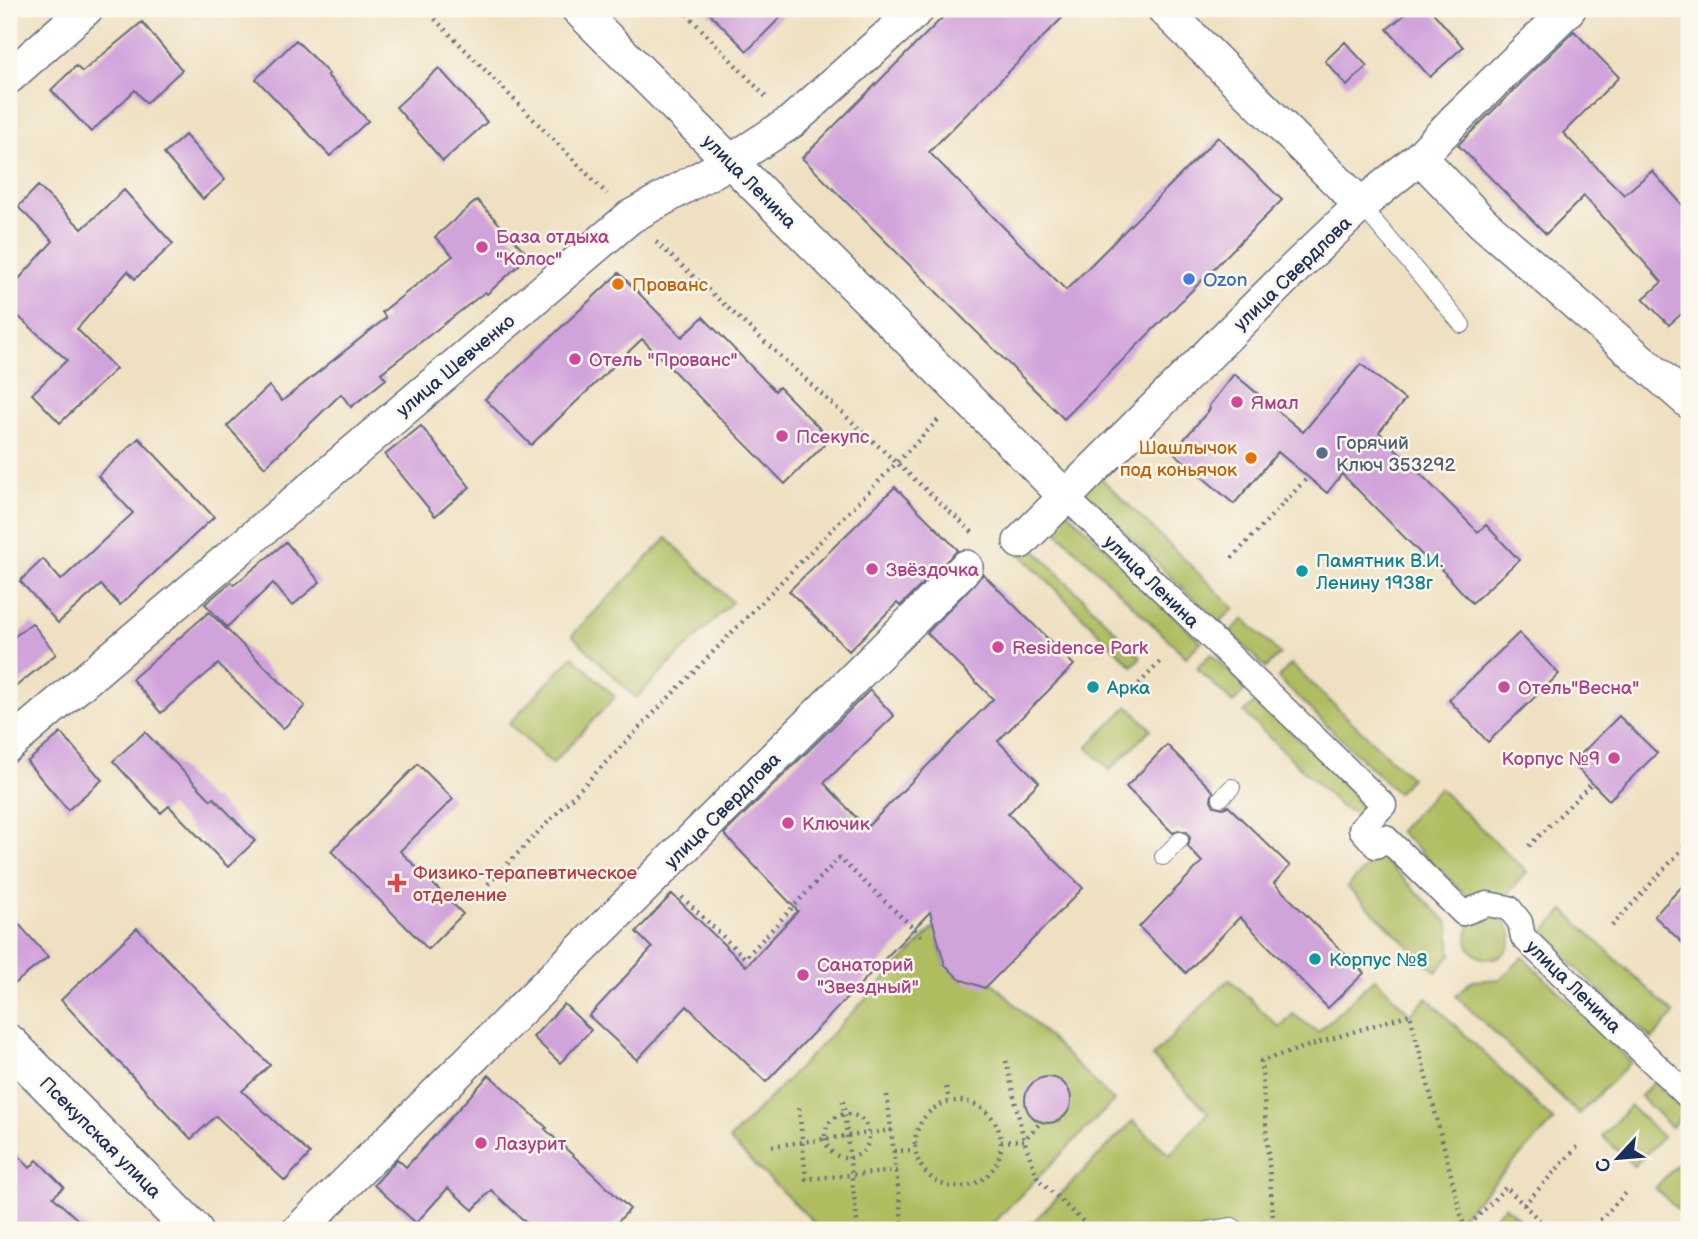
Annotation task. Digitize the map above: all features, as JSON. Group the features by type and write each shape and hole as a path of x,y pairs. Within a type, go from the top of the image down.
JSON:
{"street":[{"path":"9,77 86,9"},
{"name":"улица Ленина","path":"578,9 1065,496 1384,805 1361,829 1376,846 1385,837 1463,913 1487,904 1509,908 1520,922 1523,937 1689,1097"},
{"name":"улица Шевченко","path":"9,745 630,217 731,161 791,122 918,9"},
{"path":"1164,9 1361,205"},
{"name":"улица Свердлова","path":"1020,542 1361,205 1420,158 1454,121 1569,9"},
{"path":"1420,158 1483,223 1689,402"},
{"name":"улица Свердлова","path":"299,1230 659,874 972,552"},
{"name":"Псекупская улица","path":"9,1045 193,1230"}],"lane":[{"path":"1361,205 1462,325"},
{"path":"1163,857 1180,840"},
{"path":"1208,1230 1231,1226 1238,1230"}],"path":[{"path":"425,9 630,217 895,463 972,552"},
{"path":"682,9 791,122"},
{"path":"488,884 963,395"},
{"path":"1232,558 1308,477"},
{"path":"1133,689 1162,660"},
{"path":"1529,846 1592,783"},
{"path":"1612,926 1689,842"},
{"path":"659,874 745,958 839,858 924,938"},
{"path":"1274,1230 1261,1061 1410,1014 1465,1230"},
{"path":"1006,1061 1024,1140 1038,1179 1092,1230"},
{"path":"946,1087 949,1101"},
{"path":"887,1095 904,1230"},
{"path":"842,1101 858,1230"},
{"path":"949,1101 968,1101 984,1110 996,1124 1001,1142 999,1160 988,1176 972,1186 957,1188 942,1185 929,1177 919,1164 914,1150 915,1133 922,1118 934,1107 949,1101"},
{"path":"799,1108 806,1179 897,1171"},
{"path":"844,1114 861,1119 869,1133 864,1150 849,1158 834,1154 825,1138 825,1131 830,1123 844,1114"},
{"path":"1001,1142 1024,1140 1042,1121"},
{"path":"772,1146 892,1130"},
{"path":"1524,1205 1579,1145"},
{"path":"894,1151 914,1150"},
{"path":"1465,1230 1506,1187 1549,1230"},
{"path":"1590,1230 1627,1192"},
{"path":"1539,1230 1544,1225"}],"green space":[{"path":"1098,475 1234,608 1219,623 1082,491"},
{"path":"1061,505 1201,642 1186,657 1045,520"},
{"path":"667,538 732,602 636,698 572,635"},
{"path":"1030,545 1141,657 1132,666 1020,554"},
{"path":"1244,619 1280,654 1266,668 1230,632"},
{"path":"1211,654 1247,689 1233,703 1197,668"},
{"path":"573,656 615,697 552,764 509,724"},
{"path":"1291,664 1411,778 1397,793 1278,678"},
{"path":"1258,699 1354,794 1364,817 1342,808 1244,713"},
{"path":"1128,706 1151,729 1110,770 1087,747"},
{"path":"1439,788 1527,872 1504,897 1486,890 1469,898 1399,831"},
{"path":"1379,855 1449,924 1451,955 1436,972 1347,887"},
{"path":"1564,910 1674,1014 1652,1039 1541,935"},
{"path":"1489,915 1504,922 1511,937 1504,952 1489,959 1474,952 1467,937 1474,922"},
{"path":"935,927 944,936 938,942 945,965 991,981 1114,1101 986,1230 822,1230 729,1140"},
{"path":"1523,957 1631,1062 1579,1114 1456,996 1471,981 1501,979"},
{"path":"1375,978 1410,1014 1427,998 1554,1121 1448,1230 1025,1230 1133,1121 1170,1155 1208,1112 1152,1057 1229,979 1280,1028 1293,1014 1318,1032"},
{"path":"1654,1082 1685,1112 1671,1127 1640,1096"},
{"path":"1630,1106 1663,1137 1634,1166 1602,1136"},
{"path":"1689,1152 1689,1220 1655,1188"},
{"path":"1505,1206 1524,1224 1518,1230 1481,1230"}],"building":[{"path":"705,9 789,9 747,51"},
{"path":"951,9 1071,9 929,152 1066,290 1218,137 1282,200 1064,419 802,158"},
{"path":"1412,9 1430,9 1463,47 1430,77 1387,29"},
{"path":"142,22 182,70 146,103 135,90 91,132 51,90 76,66 82,72"},
{"path":"1574,31 1619,77 1563,133 1624,195 1652,171 1689,212 1689,311 1687,309 1669,325 1643,299 1662,282 1584,196 1546,234 1458,145"},
{"path":"296,40 368,121 330,156 256,79"},
{"path":"1345,42 1367,66 1347,86 1325,61"},
{"path":"439,68 487,122 443,161 396,107"},
{"path":"185,135 225,180 203,199 164,154"},
{"path":"38,186 82,229 124,190 173,244 135,279 128,271 77,329 116,369 60,423 32,394 67,360 9,308 9,290 53,241 18,207"},
{"path":"477,200 529,256 487,294 485,292 381,373 386,379 351,407 341,394 265,467 227,426 269,386 282,401 386,318 382,312 453,256 435,237"},
{"path":"619,273 682,337 703,317 775,391 779,387 830,439 785,484 642,339 531,445 485,399"},
{"path":"1361,364 1405,400 1379,432 1478,532 1486,525 1519,560 1472,603 1432,559 1429,562 1342,474 1327,493 1278,452 1234,504 1173,452 1210,409 1209,406 1234,374 1303,432"},
{"path":"421,426 470,487 435,516 385,455"},
{"path":"139,438 214,517 120,605 101,585 58,623 20,581 43,559 61,580 133,513 98,476"},
{"name":"Звёздочка","path":"895,487 958,550 900,606 897,603 849,651 789,591"},
{"path":"286,542 320,582 292,606 273,583 227,627 205,604 231,582 234,585"},
{"path":"983,574 1074,665 998,741 1039,782 1008,814 1083,888 985,988 959,979 945,965 930,912 766,1082 687,1006 637,1060 589,1016 652,948 636,932 672,894 746,966 798,911 724,834 870,690 894,716 824,783 866,828 993,699 927,633"},
{"path":"209,612 305,706 283,729 218,664 161,713 132,679"},
{"path":"32,623 56,654 9,692 9,641"},
{"name":"Отель\"Весна\"","path":"1519,633 1559,674 1488,742 1449,700"},
{"name":"Корпус №9","path":"1619,716 1657,753 1609,800 1572,763"},
{"path":"145,732 255,841 228,867 169,806 161,813 113,761"},
{"path":"61,733 102,780 68,810 27,762"},
{"path":"1167,745 1213,791 1211,800 1214,806 1228,806 1290,866 1274,883 1364,973 1328,1008 1240,917 1186,973 1139,927 1202,862 1188,847 1190,838 1187,832 1178,830 1173,833 1126,787"},
{"name":"Физико-терапевтическое отделение","path":"418,764 453,799 400,851 463,914 428,949 331,851"},
{"path":"1689,879 1689,949 1654,916"},
{"path":"9,913 48,957 9,988"},
{"path":"137,928 270,1065 242,1091 310,1154 285,1181 216,1116 191,1139 61,1000"},
{"path":"564,1004 591,1030 560,1063 533,1037"},
{"path":"489,1075 630,1209 610,1230 534,1230 491,1190 473,1210 448,1188 416,1223 374,1185 397,1159 406,1167"},
{"path":"1048,1077 1064,1084 1071,1100 1064,1116 1048,1123 1032,1116 1025,1100 1032,1084"},
{"path":"9,1145 30,1168 37,1160 64,1187 53,1197 89,1230 9,1230"}],"place":[{"name":"База отдыха \"Колос\"","path":"482,247"},
{"name":"Ozon","path":"1189,279"},
{"name":"Прованс","path":"618,284"},
{"name":"Отель \"Прованс\"","path":"575,359"},
{"name":"Ямал","path":"1237,402"},
{"name":"Псекупс","path":"782,436"},
{"name":"Горячий Ключ 353292","path":"1322,453"},
{"name":"Шашлычок под коньячок","path":"1251,458"},
{"name":"Звёздочка","path":"872,569"},
{"name":"Памятник В.И. Ленину 1938г","path":"1302,571"},
{"name":"Residence Park","path":"998,647"},
{"name":"Арка","path":"1093,687"},
{"name":"Отель\"Весна\"","path":"1504,687"},
{"name":"Корпус №9","path":"1614,758"},
{"name":"Ключик","path":"788,823"},
{"name":"Физико-терапевтическое отделение","path":"397,883"},
{"name":"Корпус №8","path":"1315,959"},
{"name":"Санаторий \"Звездный\"","path":"803,975"},
{"name":"Лазурит","path":"481,1143"}]}
